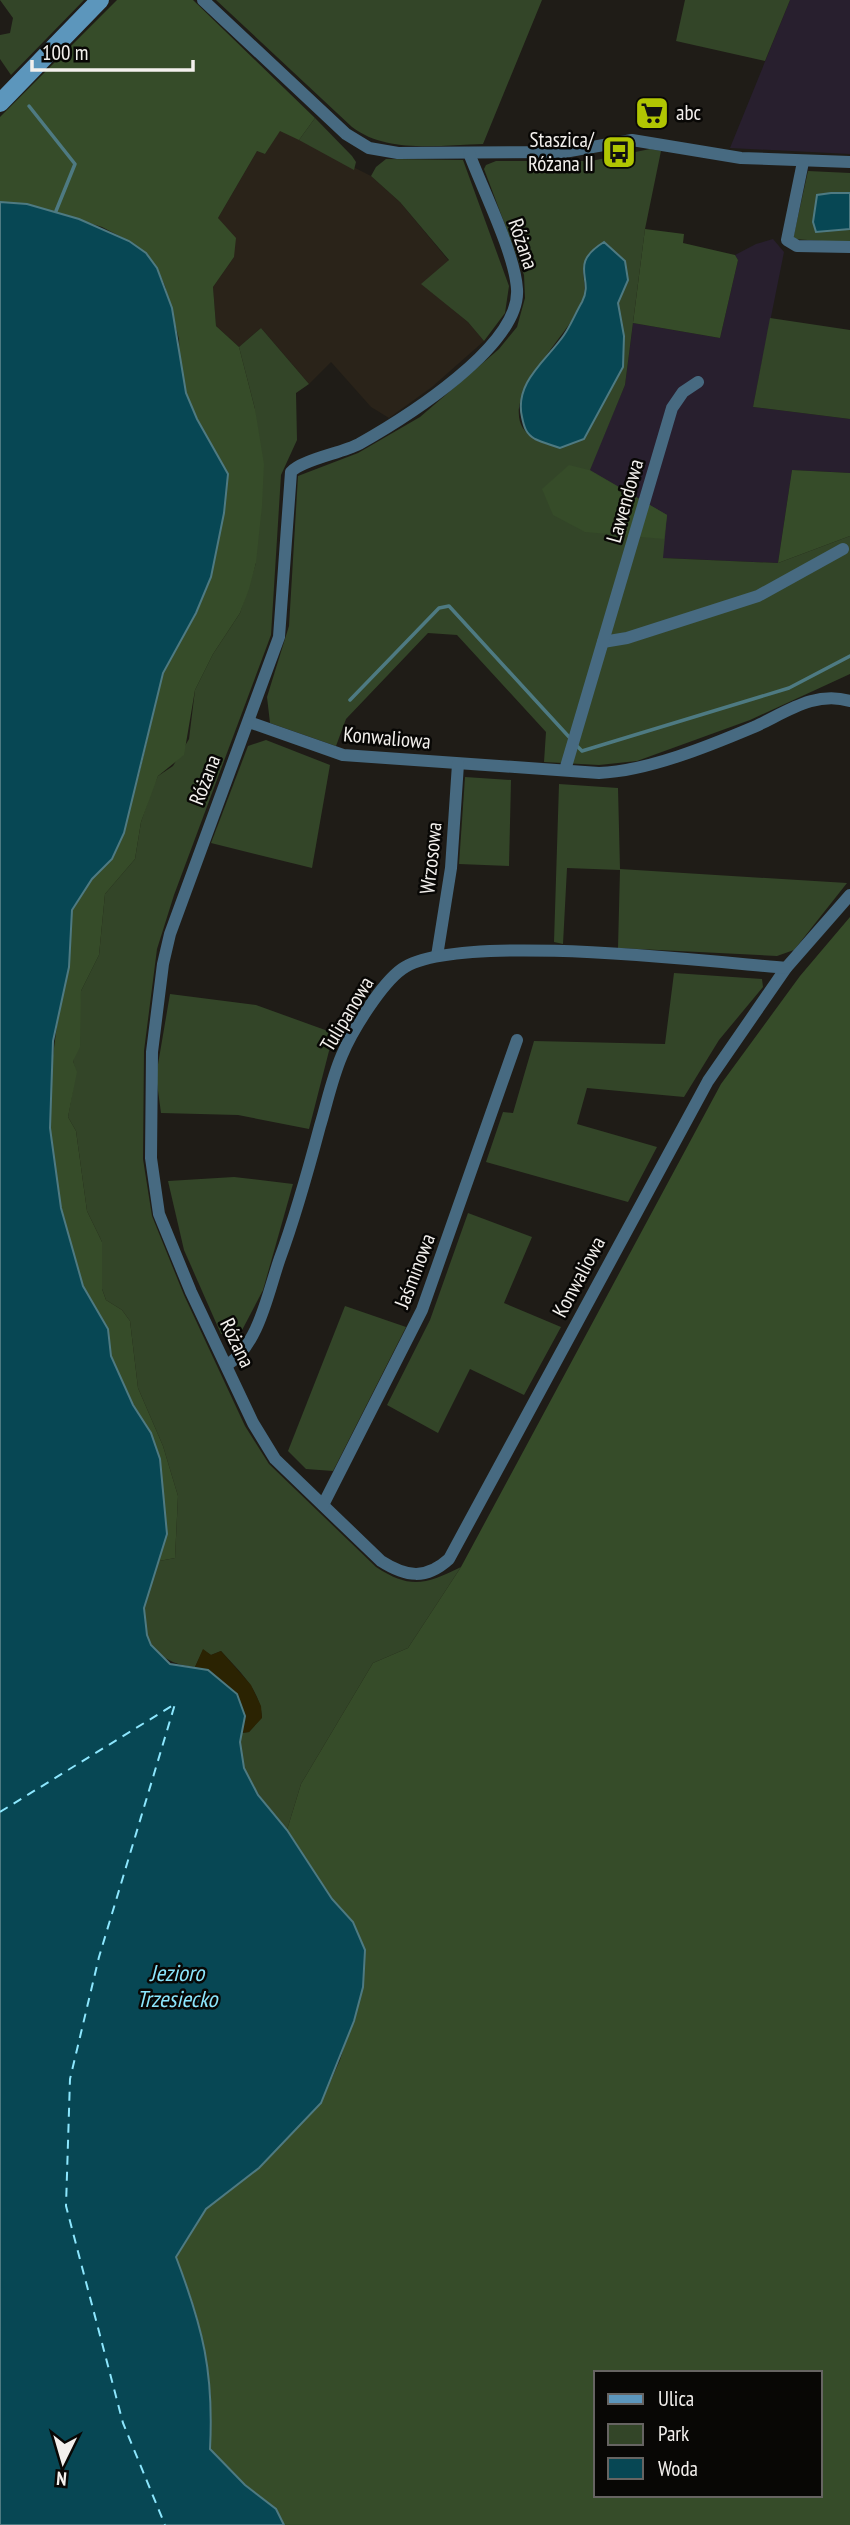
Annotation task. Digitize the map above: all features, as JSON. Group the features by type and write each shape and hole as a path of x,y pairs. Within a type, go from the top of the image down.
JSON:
{"street":[{"path":"0,103 100,0"},
{"path":"203,0 359,144 398,153 469,153 575,151 632,140 741,158 850,162"},
{"name":"Różana","path":"323,1505 275,1459 253,1423 191,1292 159,1214 151,1158 152,1052 163,964 170,934 276,648 281,625 291,472 301,464 331,457 354,446 408,415 493,343 513,317 517,298 516,277 469,153"},
{"path":"803,162 787,236 789,243 797,246 850,247"},
{"name":"Lawendowa","path":"565,771 672,408 683,391 698,382"},
{"path":"603,642 627,638 758,596 843,550"},
{"name":"Konwaliowa","path":"249,722 337,754 610,772 639,768 753,727 806,702 824,698 850,701"},
{"name":"Wrzosowa","path":"438,956 451,868 458,764"},
{"name":"Konwaliowa","path":"323,1505 381,1561 397,1571 418,1576 439,1568 449,1559 696,1101 786,968 850,895"},
{"name":"Tulipanowa","path":"227,1365 244,1350 258,1320 294,1220 341,1055 391,979 403,968 438,956 538,951 786,968"},
{"name":"Jaśminowa","path":"323,1505 422,1310 517,1040"}],"shaded area":[{"path":"790,0 850,0 850,154 730,148"},
{"path":"280,130 371,176 400,202 449,261 422,284 468,322 484,341 432,387 389,418 371,407 331,362 309,384 261,328 239,347 216,326 213,287 234,257 218,218 257,151 265,154"},
{"path":"773,239 784,252 753,407 850,419 850,473 792,470 778,563 663,558 589,470 625,385 633,323 720,338 738,260 735,255"}],"green space":[{"path":"0,0 84,0 11,75 0,59 0,35 10,33 13,18"},
{"path":"117,0 193,0 315,118 299,140 280,131 265,154 257,151 218,218 236,238 234,257 213,287 216,326 239,347 255,409 264,464 256,563 240,613 213,654 195,690 184,755 158,776 141,822 135,859 105,894 99,955 81,991 80,1047 73,1061 77,1072 68,1117 76,1131 87,1211 102,1242 102,1289 106,1300 122,1310 130,1321 138,1388 163,1446 178,1496 175,1558 159,1561 167,1534 160,1459 151,1433 133,1405 111,1356 108,1329 83,1286 61,1208 50,1128 51,1071 72,910 92,879 112,859 139,775 163,673 196,613 211,577 224,513 228,474 197,419 186,393 180,366 179,339 165,286 157,268 129,241 102,227 27,204 0,202 0,117"},
{"path":"216,0 542,0 483,144 415,146 381,141 352,127"},
{"path":"685,0 790,0 765,61 676,41"},
{"path":"315,118 352,156 356,162 354,170 299,140"},
{"path":"650,149 661,151 645,229 625,385 590,470 667,515 663,558 778,563 850,536 850,674 750,720 637,761 599,765 544,762 546,732 457,635 428,633 346,719 336,746 270,723 267,697 289,626 298,476 358,453 420,417 499,349 517,327 525,298 524,275 484,169 486,165 496,161 591,161","holes":["625,261 628,280 618,303 624,336 623,367 584,438 560,448 535,439 521,425 519,408 525,389 537,368 578,310 585,293 583,269"]},
{"path":"386,159 463,160 509,286 505,313 484,341 468,322 421,284 449,260 400,202 371,176 376,167"},
{"path":"808,171 850,173 850,243 793,239"},
{"path":"645,229 684,234 683,243 735,255 738,260 720,338 633,323"},
{"path":"770,318 850,330 850,419 753,407"},
{"path":"261,328 309,384 296,393 297,440 281,475 271,635 174,895 157,949 144,1051 143,1159 152,1216 184,1295 245,1426 269,1464 376,1567 388,1574 409,1582 419,1582 461,1567 408,1648 373,1663 301,1784 287,1830 253,1785 242,1760 241,1733 249,1732 262,1717 257,1698 248,1681 221,1651 211,1655 203,1650 195,1667 172,1662 156,1650 146,1632 145,1603 159,1561 175,1558 178,1496 163,1446 138,1388 130,1321 122,1310 106,1300 102,1289 102,1242 87,1211 76,1131 68,1117 76,1072 73,1061 81,991 99,955 105,894 135,859 141,822 152,789 158,776 173,766 189,739 195,690 213,654 240,613 256,563 255,409 239,347"},
{"path":"569,465 589,470 667,515 664,539 585,532 553,515 542,489"},
{"path":"792,470 850,473 850,536 778,563"},
{"path":"266,740 330,765 312,868 211,843 248,746"},
{"path":"465,777 511,780 509,866 459,864"},
{"path":"559,784 618,788 620,869 847,883 794,950 777,956 618,948 620,870 567,868 563,944 554,942"},
{"path":"850,917 850,2525 284,2525 276,2509 245,2485 210,2449 211,2398 205,2351 176,2257 206,2209 259,2168 321,2103 340,2060 363,1987 365,1950 353,1922 332,1899 287,1830 301,1784 373,1663 408,1648 461,1567 721,1084 800,976"},
{"path":"674,973 762,979 763,987 719,1040 684,1097 587,1088 577,1124 657,1147 628,1202 486,1162 503,1112 513,1113 534,1041 665,1044"},
{"path":"170,994 256,1005 339,1035 329,1051 309,1129 238,1115 161,1113 156,1076"},
{"path":"234,1177 293,1184 263,1290 239,1336 221,1334 184,1250 168,1181"},
{"path":"468,1213 532,1237 504,1303 561,1327 524,1395 470,1369 438,1433 387,1405 430,1320"},
{"path":"345,1306 406,1327 333,1471 306,1469 288,1451"}],"sand":[{"path":"203,1649 211,1655 221,1651 251,1685 261,1706 262,1718 249,1732 241,1733 237,1694 209,1670 195,1667"}],"water":[{"path":"850,193 850,229 816,232 813,222 817,195"},
{"name":"Jezioro Trzesiecko","path":"0,202 27,204 79,219 129,241 146,253 157,268 172,308 186,393 197,419 228,474 224,513 211,577 196,613 163,673 124,833 112,859 92,879 72,910 69,967 53,1041 50,1128 61,1208 83,1286 108,1329 111,1356 133,1405 151,1433 160,1459 167,1534 144,1608 147,1635 151,1645 170,1664 208,1670 237,1694 245,1716 240,1742 244,1768 258,1795 287,1830 332,1899 353,1922 365,1950 363,1987 354,2021 321,2103 259,2168 206,2209 176,2257 205,2351 210,2396 210,2449 245,2485 276,2509 284,2525 0,2525"},
{"path":"604,242 625,261 628,280 618,303 624,336 623,367 584,439 560,448 535,439 527,432 522,417 523,393 527,382 569,327 585,293 584,265 593,250"}],"waterway":[{"path":"29,106 75,164 56,211"},
{"path":"350,700 439,608 449,606 570,738"},
{"path":"575,744 582,751 789,688 850,656"}],"ferry route":[{"path":"0,1812 175,1704 99,1957 70,2079 66,2206 123,2423 165,2525"}],"place":[{"name":"abc","path":"652,113"},
{"name":"Staszica/ Różana II","path":"619,152"}]}
